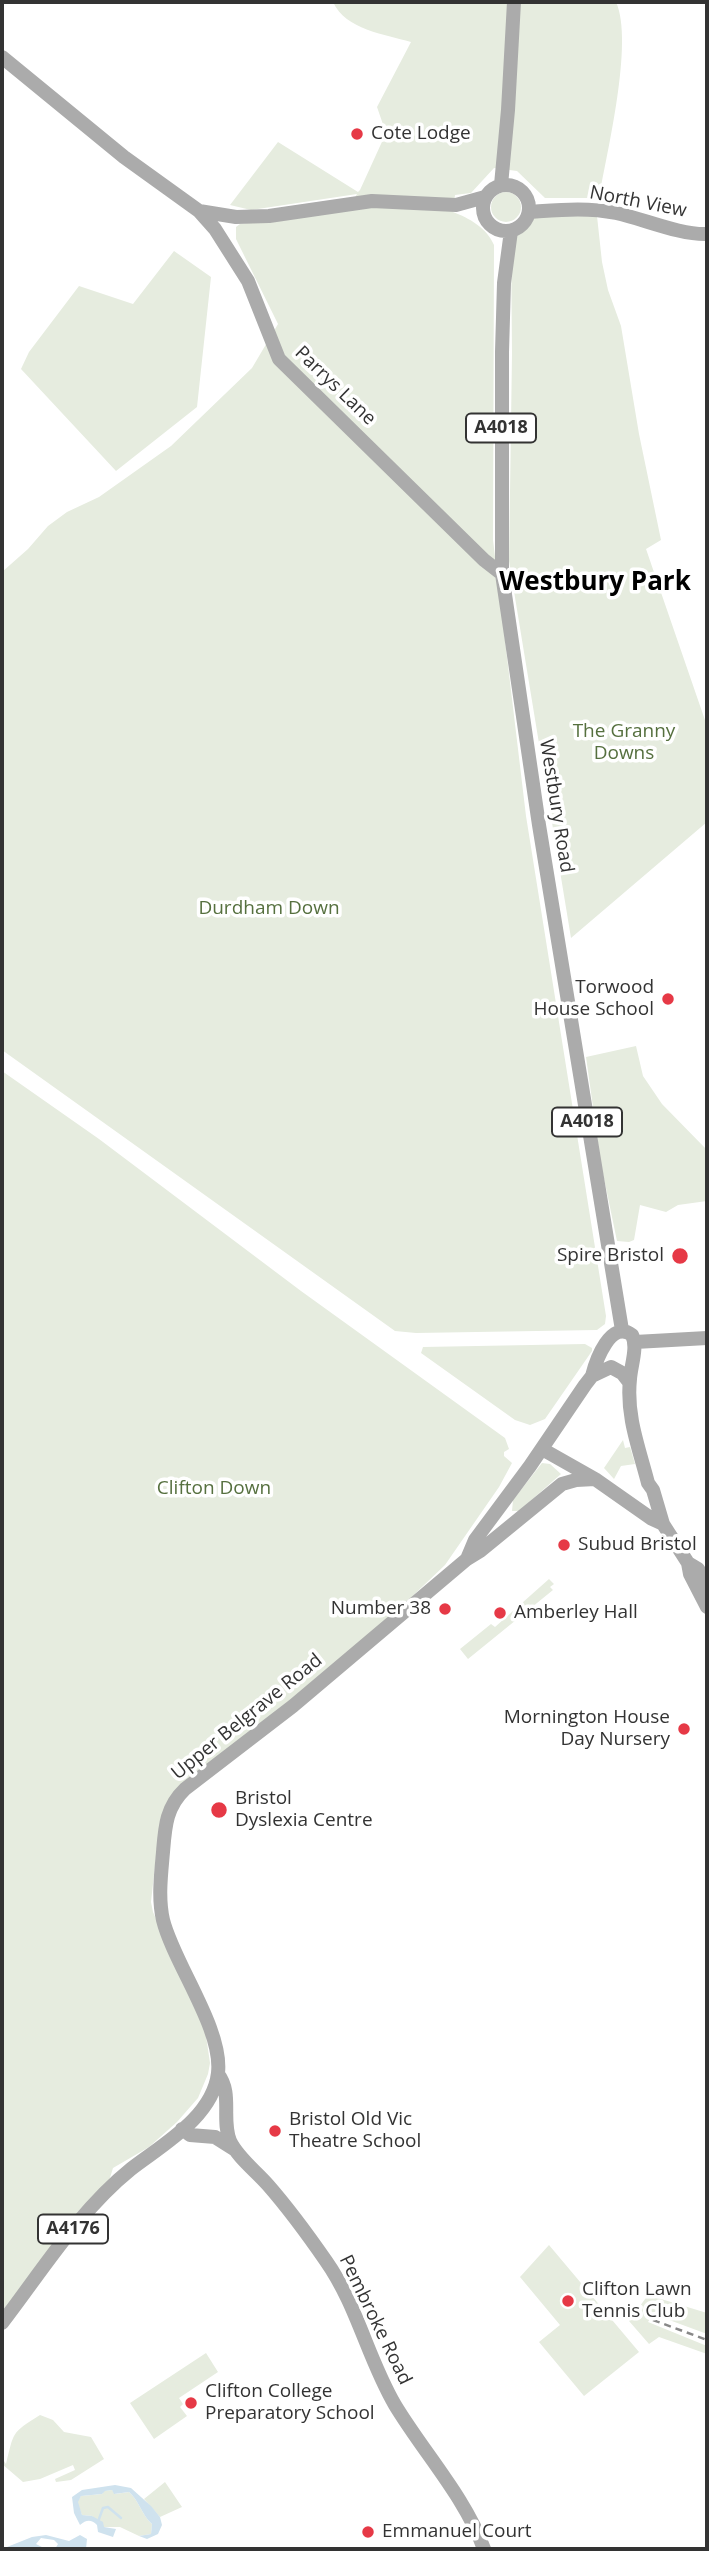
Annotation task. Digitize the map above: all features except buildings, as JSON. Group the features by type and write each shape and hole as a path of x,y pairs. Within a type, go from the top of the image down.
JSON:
{"main road":[{"path":"506,185 514,2"},
{"name":"Parrys Lane","path":"2,57 124,158 199,211 215,229 248,281 279,359 484,560 502,574"},
{"path":"506,185 523,192 529,208 523,225 505,231 494,228 484,218 482,207 485,197 492,189 506,185"},
{"name":"Parrys Lane","path":"199,211 236,217 269,216 372,201 456,205 485,197"},
{"name":"Parrys Lane","path":"456,205 484,218"},
{"name":"North View","path":"529,208 603,211 688,232 707,233"},
{"name":"Westbury Road","path":"505,231 500,558 539,825 609,1261 628,1334 632,1426 663,1524"},
{"path":"484,560 500,558"},
{"name":"Upper Belgrave Road","path":"467,1559 475,1540 592,1376 595,1363 611,1338 616,1332 628,1334"},
{"path":"628,1334 707,1338"},
{"path":"592,1376 611,1367 622,1373 629,1382"},
{"path":"542,1449 595,1479 663,1524 688,1563 690,1574 707,1607"},
{"name":"Upper Belgrave Road","path":"218,2074 215,2042 164,1923 160,1902 166,1824 172,1805 186,1789 293,1706 467,1559 480,1552 562,1484 595,1479"},
{"path":"622,1497 638,1496 648,1483"},
{"path":"688,1563 698,1569 707,1583"},
{"name":"Pembroke Road","path":"218,2074 224,2082 229,2140 270,2186 329,2265 350,2303 394,2403 471,2521 484,2549"},
{"name":"A4176","path":"2,2323 98,2201 116,2182 182,2129 205,2103 218,2074"},
{"path":"182,2129 190,2135 215,2137 238,2152"}],"green space":[{"name":"Durdham Down","path":"333,2 616,2 621,20 621,69 599,198 545,198 517,171 494,168 471,193 455,195 453,212 477,224 494,245 493,540 526,816 606,1316 605,1324 597,1330 416,1333 395,1331 2,1050 2,572 28,549 48,526 67,512 99,497 171,446 252,368 278,324 236,239 236,227 240,224 347,211 357,194 251,210 230,205 278,142 358,192 360,190 386,133 377,107 411,42 356,25 339,11"},
{"path":"506,192 512,193 520,201 520,213 512,221 506,222 500,221 492,213 491,207 492,201 500,193"},
{"name":"The Granny Downs","path":"537,211 597,216 602,262 608,290 621,326 639,434 661,540 646,549 707,726 707,822 571,938 509,561 511,238"},
{"path":"174,251 211,277 197,407 116,471 21,369 29,352 79,286 133,304"},
{"path":"636,1046 643,1076 662,1104 707,1150 707,1201 678,1205 666,1212 640,1205 634,1240 629,1242 617,1241 601,1164 586,1057"},
{"name":"Clifton Down","path":"2,1071 99,1139 301,1291 505,1438 509,1449 504,1452 504,1456 512,1463 499,1487 445,1565 398,1610 284,1707 208,1764 159,1829 151,1902 153,1912 205,2029 210,2063 208,2074 198,2098 177,2122 149,2147 113,2168 109,2181 2,2313"},
{"path":"585,1344 592,1348 592,1351 545,1419 530,1425 515,1420 421,1353 423,1347"},
{"path":"623,1440 625,1448 630,1447 635,1464 621,1466 614,1479 604,1468"},
{"path":"542,1463 550,1464 561,1474 519,1511 512,1511 513,1500"},
{"path":"549,1579 554,1584 550,1587 553,1590 468,1659 460,1649 491,1624 495,1627"},
{"name":"Clifton Lawn Tennis Club","path":"549,2245 639,2352 584,2396 539,2342 560,2325 520,2277"},
{"path":"648,2295 707,2313 707,2334 653,2314 648,2322 707,2346 707,2354 659,2337 649,2344 629,2321"},
{"path":"206,2353 218,2372 179,2398 183,2404 180,2407 187,2416 154,2439 130,2403"},
{"path":"40,2415 53,2420 64,2432 91,2437 104,2459 71,2480 56,2482 55,2479 75,2470 73,2465 40,2479 23,2482 2,2464 2,2458 6,2464 15,2434"},
{"path":"165,2482 182,2507 160,2517 144,2499"},
{"path":"112,2490 115,2494 129,2492 133,2496 152,2524 151,2534 139,2536 120,2527 103,2527 92,2516 82,2515 77,2502 81,2496"}],"water":[{"path":"115,2485 131,2488 151,2506 160,2517 162,2525 158,2534 147,2539 139,2536 151,2534 152,2524 129,2492 114,2494 112,2490 81,2496 78,2502 82,2515 92,2516 103,2522 104,2527 116,2529 113,2537 98,2532 97,2525 91,2521 80,2525 74,2513 72,2497 82,2490"},
{"path":"46,2535 69,2541 80,2535 87,2539 86,2549 55,2549 58,2544 54,2540 41,2538 36,2544 46,2549 2,2549 32,2537"}],"waterway":[{"path":"99,2519 103,2508 108,2507 121,2518"}],"railway":[{"path":"653,2320 707,2340"}],"place":[{"name":"Cote Lodge","path":"357,134"},
{"name":"Torwood House School","path":"668,999"},
{"name":"Spire Bristol","path":"680,1256"},
{"name":"Subud Bristol","path":"564,1545"},
{"name":"Number 38","path":"445,1609"},
{"name":"Amberley Hall","path":"500,1613"},
{"name":"Mornington House Day Nursery","path":"684,1729"},
{"name":"Bristol Dyslexia Centre","path":"219,1810"},
{"name":"Bristol Old Vic Theatre School","path":"275,2131"},
{"name":"Clifton Lawn Tennis Club","path":"568,2301"},
{"name":"Clifton College Preparatory School","path":"191,2403"},
{"name":"Emmanuel Court","path":"368,2532"}],"district":[{"name":"Westbury Park","path":"595,583"}]}
